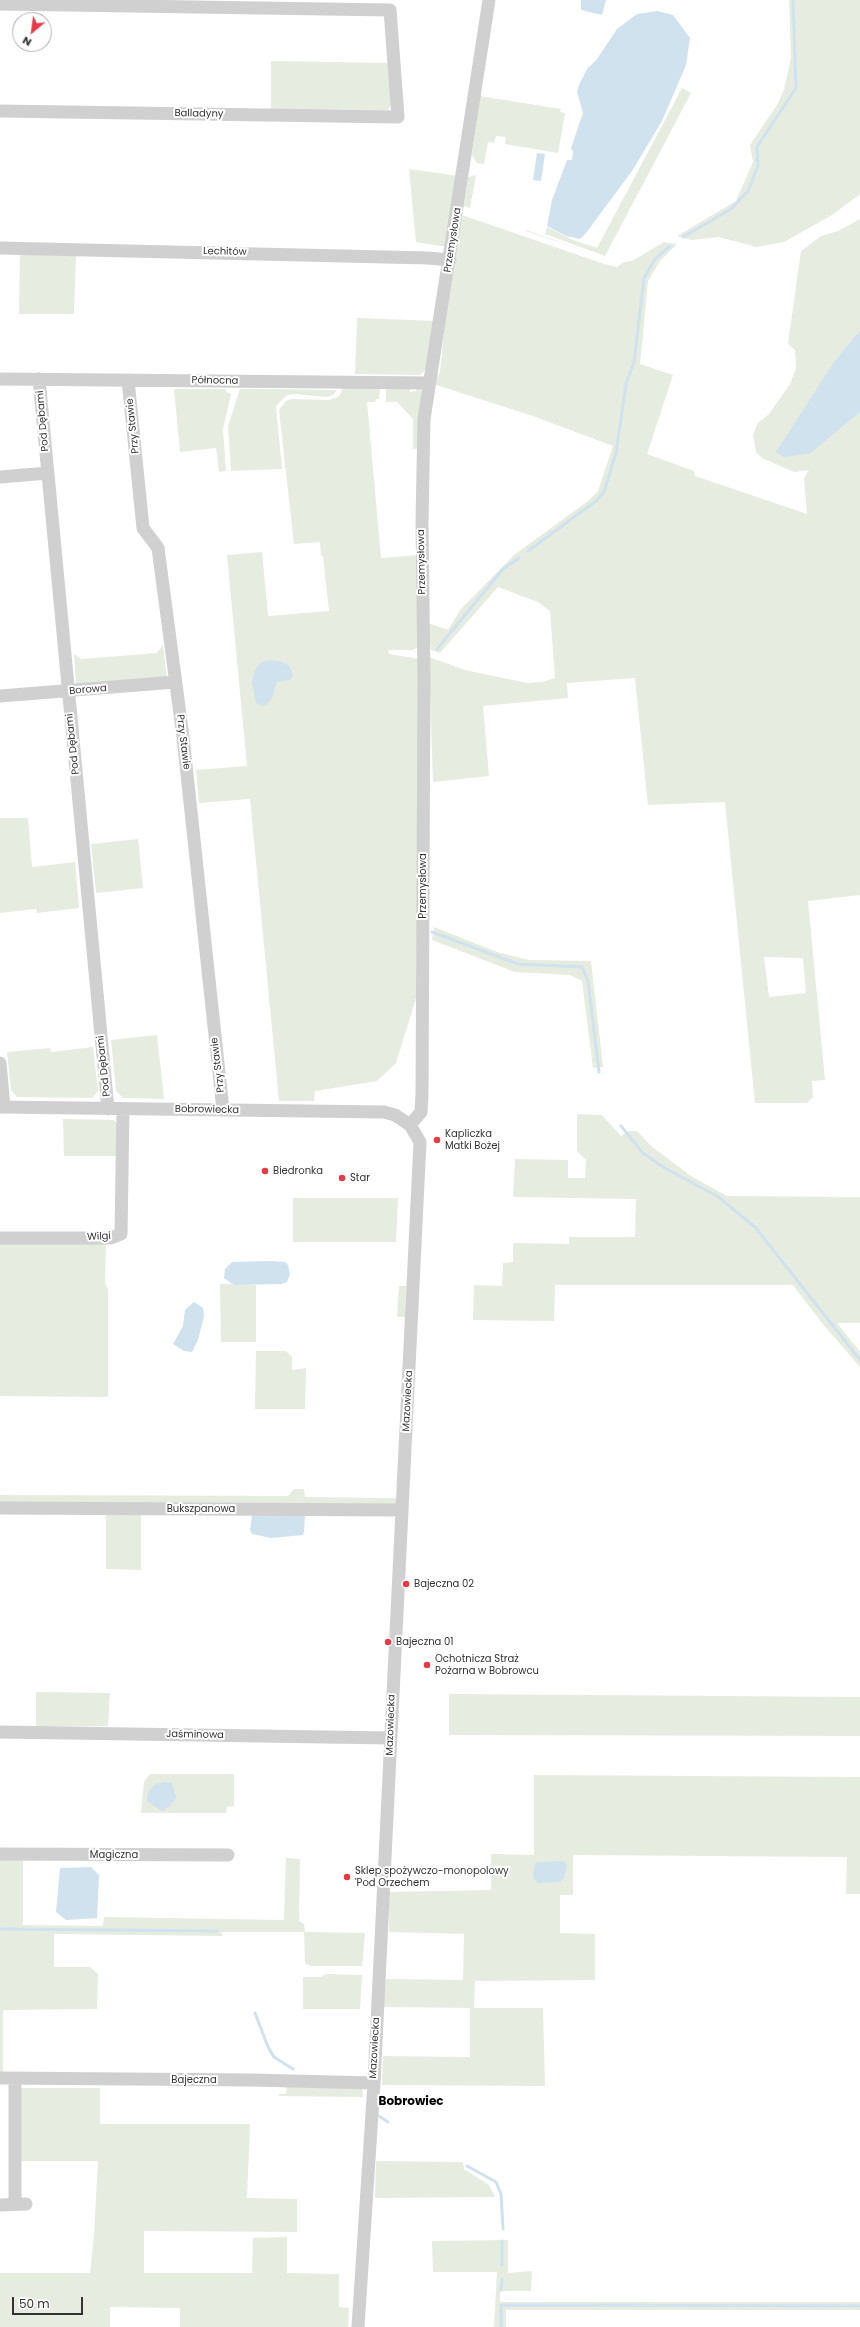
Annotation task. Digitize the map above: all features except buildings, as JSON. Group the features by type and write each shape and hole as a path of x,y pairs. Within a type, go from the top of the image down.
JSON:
{"street":[{"name":"Przemysłowa","path":"410,1125 421,1112 422,1088 424,689 422,462 424,419 450,260 489,0"},
{"name":"Balladyny","path":"0,4 390,10 398,117 0,111"},
{"name":"Lechitów","path":"0,248 428,258 450,260"},
{"name":"Północna","path":"0,379 429,383"},
{"name":"Pod Dębami","path":"39,379 108,1109"},
{"name":"Przy Stawie","path":"128,380 143,528 158,548 183,737 223,1110"},
{"path":"0,477 48,473"},
{"name":"Borowa","path":"0,696 68,692 175,682"},
{"path":"0,1063 2,1107"},
{"name":"Bobrowiecka","path":"2,1107 384,1112 395,1115 410,1125"},
{"name":"Wilgi","path":"0,1238 111,1238 121,1234 123,1230 123,1109"},
{"name":"Mazowiecka","path":"358,2327 374,2083 420,1142 410,1125"},
{"name":"Bukszpanowa","path":"0,1508 402,1510"},
{"name":"Jaśminowa","path":"0,1732 391,1738"},
{"name":"Magiczna","path":"0,1854 228,1855"},
{"name":"Bajeczna","path":"0,2078 252,2080 374,2083"},
{"path":"0,2204 21,2204 15,2079"}],"shaded area":[{"path":"789,0 860,0 860,194 832,215 784,242 756,247 719,237 691,240 677,236 736,201 753,162 750,145 777,105 784,90 791,57"},
{"path":"271,61 389,63 393,102 388,110 271,109"},
{"path":"682,88 691,93 605,256 545,234 547,227 573,240 597,248"},
{"path":"480,96 561,109 560,112 565,113 558,153 505,144 506,137 496,136 494,143 488,142 484,164 477,163 472,155"},
{"path":"409,169 458,176 447,247 416,242"},
{"path":"476,175 470,208 464,206 468,177"},
{"path":"462,215 604,264 617,267 624,262 632,261 664,242 677,244 660,261 648,281 640,364 673,375 647,454 694,471 695,476 807,514 804,478 809,470 794,472 762,458 756,452 753,435 757,424 769,414 790,384 796,368 795,350 788,344 801,251 821,236 838,231 860,219 860,330 834,362 811,453 860,412 860,895 808,901 825,1080 812,1081 813,1097 807,1103 755,1103 725,802 648,805 635,678 567,683 568,698 483,706 489,776 433,782 429,657 465,670 527,683 542,682 555,678 550,611 538,602 498,587 440,653 431,650 428,623 448,630 461,609 514,555 588,501 598,491 613,446 533,416 433,384 440,372 445,322","holes":["764,957 803,958 806,993 769,997"]},
{"path":"526,230 600,256 526,231"},
{"path":"20,253 76,255 74,314 19,314"},
{"path":"357,318 436,321 427,368 420,375 355,374"},
{"path":"410,386 410,392 416,391 417,386 422,391 418,448 413,449 413,419 397,402 386,402 386,387"},
{"path":"343,387 380,388 379,399 376,399 375,402 367,402 381,558 419,555 417,648 413,650 388,650 389,654 419,659 421,948 416,948 416,998 396,1063 377,1081 315,1091 314,1101 279,1101 250,799 199,803 196,770 247,766 227,555 262,552 268,616 329,611 320,542 294,544 279,410 286,401 292,399 329,400 336,398 340,395"},
{"path":"174,389 226,389 226,392 231,394 223,429 226,471 219,472 216,448 180,452"},
{"path":"240,389 337,390 333,395 326,397 294,394 287,395 276,406 282,469 231,471 228,426"},
{"path":"163,645 167,678 76,685 74,654 81,659 157,653"},
{"path":"0,818 28,818 32,867 75,862 79,908 37,913 36,909 0,913"},
{"path":"138,839 143,888 96,893 91,844"},
{"path":"434,927 497,952 529,960 591,961 603,1067 593,1068 582,981 570,975 515,972 432,940"},
{"path":"157,1035 164,1099 123,1098 116,1091 111,1040"},
{"path":"93,1047 98,1091 92,1098 17,1097 11,1090 7,1052 50,1048 51,1052"},
{"path":"577,1114 602,1115 621,1136 629,1131 637,1131 651,1146 691,1176 727,1196 860,1197 860,1323 837,1323 860,1352 860,1367 822,1323 793,1285 555,1285 554,1321 473,1320 474,1285 502,1286 503,1263 513,1262 513,1243 569,1244 569,1237 635,1237 636,1199 513,1197 515,1159 568,1160 568,1178 585,1178 586,1160 577,1151"},
{"path":"63,1119 114,1120 117,1124 118,1156 64,1156"},
{"path":"293,1198 398,1198 396,1242 293,1242"},
{"path":"0,1241 106,1241 105,1283 108,1290 108,1397 0,1396"},
{"path":"220,1284 256,1285 256,1342 221,1342"},
{"path":"399,1286 406,1286 405,1317 397,1317"},
{"path":"256,1351 286,1351 292,1357 292,1370 306,1368 305,1409 255,1409"},
{"path":"294,1489 304,1489 305,1497 396,1498 396,1504 0,1503 0,1495 288,1496"},
{"path":"106,1512 141,1512 141,1570 106,1569"},
{"path":"36,1692 110,1693 108,1726 36,1727"},
{"path":"449,1694 860,1697 860,1736 449,1735"},
{"path":"150,1774 234,1774 234,1806 227,1807 226,1813 141,1813 144,1782"},
{"path":"534,1775 860,1777 860,1894 846,1894 847,1857 573,1855 573,1895 560,1895 560,1933 595,1934 595,1980 475,1981 474,2008 543,2008 545,2086 382,2085 383,2056 470,2057 470,2008 383,2007 386,1979 463,1980 464,1934 389,1932 389,1892 491,1890 491,1854 534,1855"},
{"path":"0,1857 23,1857 23,1925 103,1926 104,1917 284,1920 286,1858 300,1859 299,1921 304,1924 305,1932 365,1933 362,1966 310,1966 305,1963 304,1932 221,1932 223,1936 54,1934 54,1967 90,1967 98,1974 97,2009 3,2010 3,2072 0,2072"},
{"path":"326,1974 362,1975 360,2009 303,2009 303,1977 321,1977"},
{"path":"287,2085 362,2088 363,2097 279,2096 279,2094 286,2094"},
{"path":"20,2088 100,2088 100,2124 250,2124 247,2198 297,2199 297,2232 144,2231 144,2273 252,2273 253,2238 287,2237 287,2273 339,2274 339,2307 349,2308 348,2327 180,2327 180,2308 110,2307 110,2327 0,2327 0,2273 90,2273 94,2235 98,2161 20,2161"},
{"path":"376,2161 463,2162 464,2169 489,2185 495,2197 375,2198"},
{"path":"508,2240 508,2273 532,2271 531,2291 500,2291 500,2302 860,2302 860,2310 506,2310 506,2327 494,2327 497,2272 433,2272 432,2241"}],"water":[{"path":"581,0 606,0 602,15 581,10"},
{"path":"657,11 673,15 690,38 686,65 662,121 632,171 580,239 566,236 547,226 552,200 567,160 572,160 573,152 571,148 583,113 577,92 579,85 587,69 597,59 617,29 637,14"},
{"path":"537,153 545,154 541,181 533,180"},
{"path":"860,330 860,412 811,453 784,457 776,452 834,362"},
{"path":"268,660 280,661 288,665 293,676 290,680 277,682 272,698 266,705 262,706 256,703 252,683 255,670 260,663"},
{"path":"232,1262 285,1262 288,1265 290,1274 287,1282 282,1284 234,1285 224,1278 225,1269"},
{"path":"194,1302 203,1308 204,1316 198,1340 192,1352 184,1351 173,1344 183,1326 185,1310"},
{"path":"252,1515 305,1515 303,1535 271,1538 252,1534 250,1530"},
{"path":"165,1782 172,1783 176,1798 170,1806 162,1811 148,1802 147,1797 150,1789 156,1784"},
{"path":"563,1861 567,1865 564,1879 559,1882 538,1883 534,1879 533,1872 536,1862"},
{"path":"91,1867 99,1875 97,1918 66,1920 56,1912 60,1868"}],"waterway":[{"path":"683,237 731,209 748,191 758,166 757,147 796,88 793,0"},
{"path":"528,551 596,501 604,492 616,453 626,384 634,362 644,278 655,259 670,246"},
{"path":"437,649 503,569 519,558"},
{"path":"432,932 518,964 582,967 588,981 599,1072"},
{"path":"621,1126 643,1153 663,1167 717,1196 755,1227 860,1360"},
{"path":"0,1929 217,1931"},
{"path":"255,2013 268,2047 274,2057 293,2069"},
{"path":"379,2116 388,2122"},
{"path":"467,2166 496,2182 501,2194 503,2229"},
{"path":"502,2241 502,2265"},
{"path":"501,2290 502,2279"},
{"path":"501,2327 501,2305 860,2306"}],"place":[{"name":"Kapliczka Matki Bożej","path":"437,1140"},
{"name":"Biedronka","path":"265,1171"},
{"name":"Star","path":"342,1178"},
{"name":"Bajeczna 02","path":"406,1584"},
{"name":"Bajeczna 01","path":"388,1642"},
{"name":"Ochotnicza Straż Pożarna w Bobrowcu","path":"427,1665"},
{"name":"Sklep spożywczo-monopolowy 'Pod Orzechem","path":"347,1877"}],"district":[{"name":"Bobrowiec","path":"411,2102"}]}
